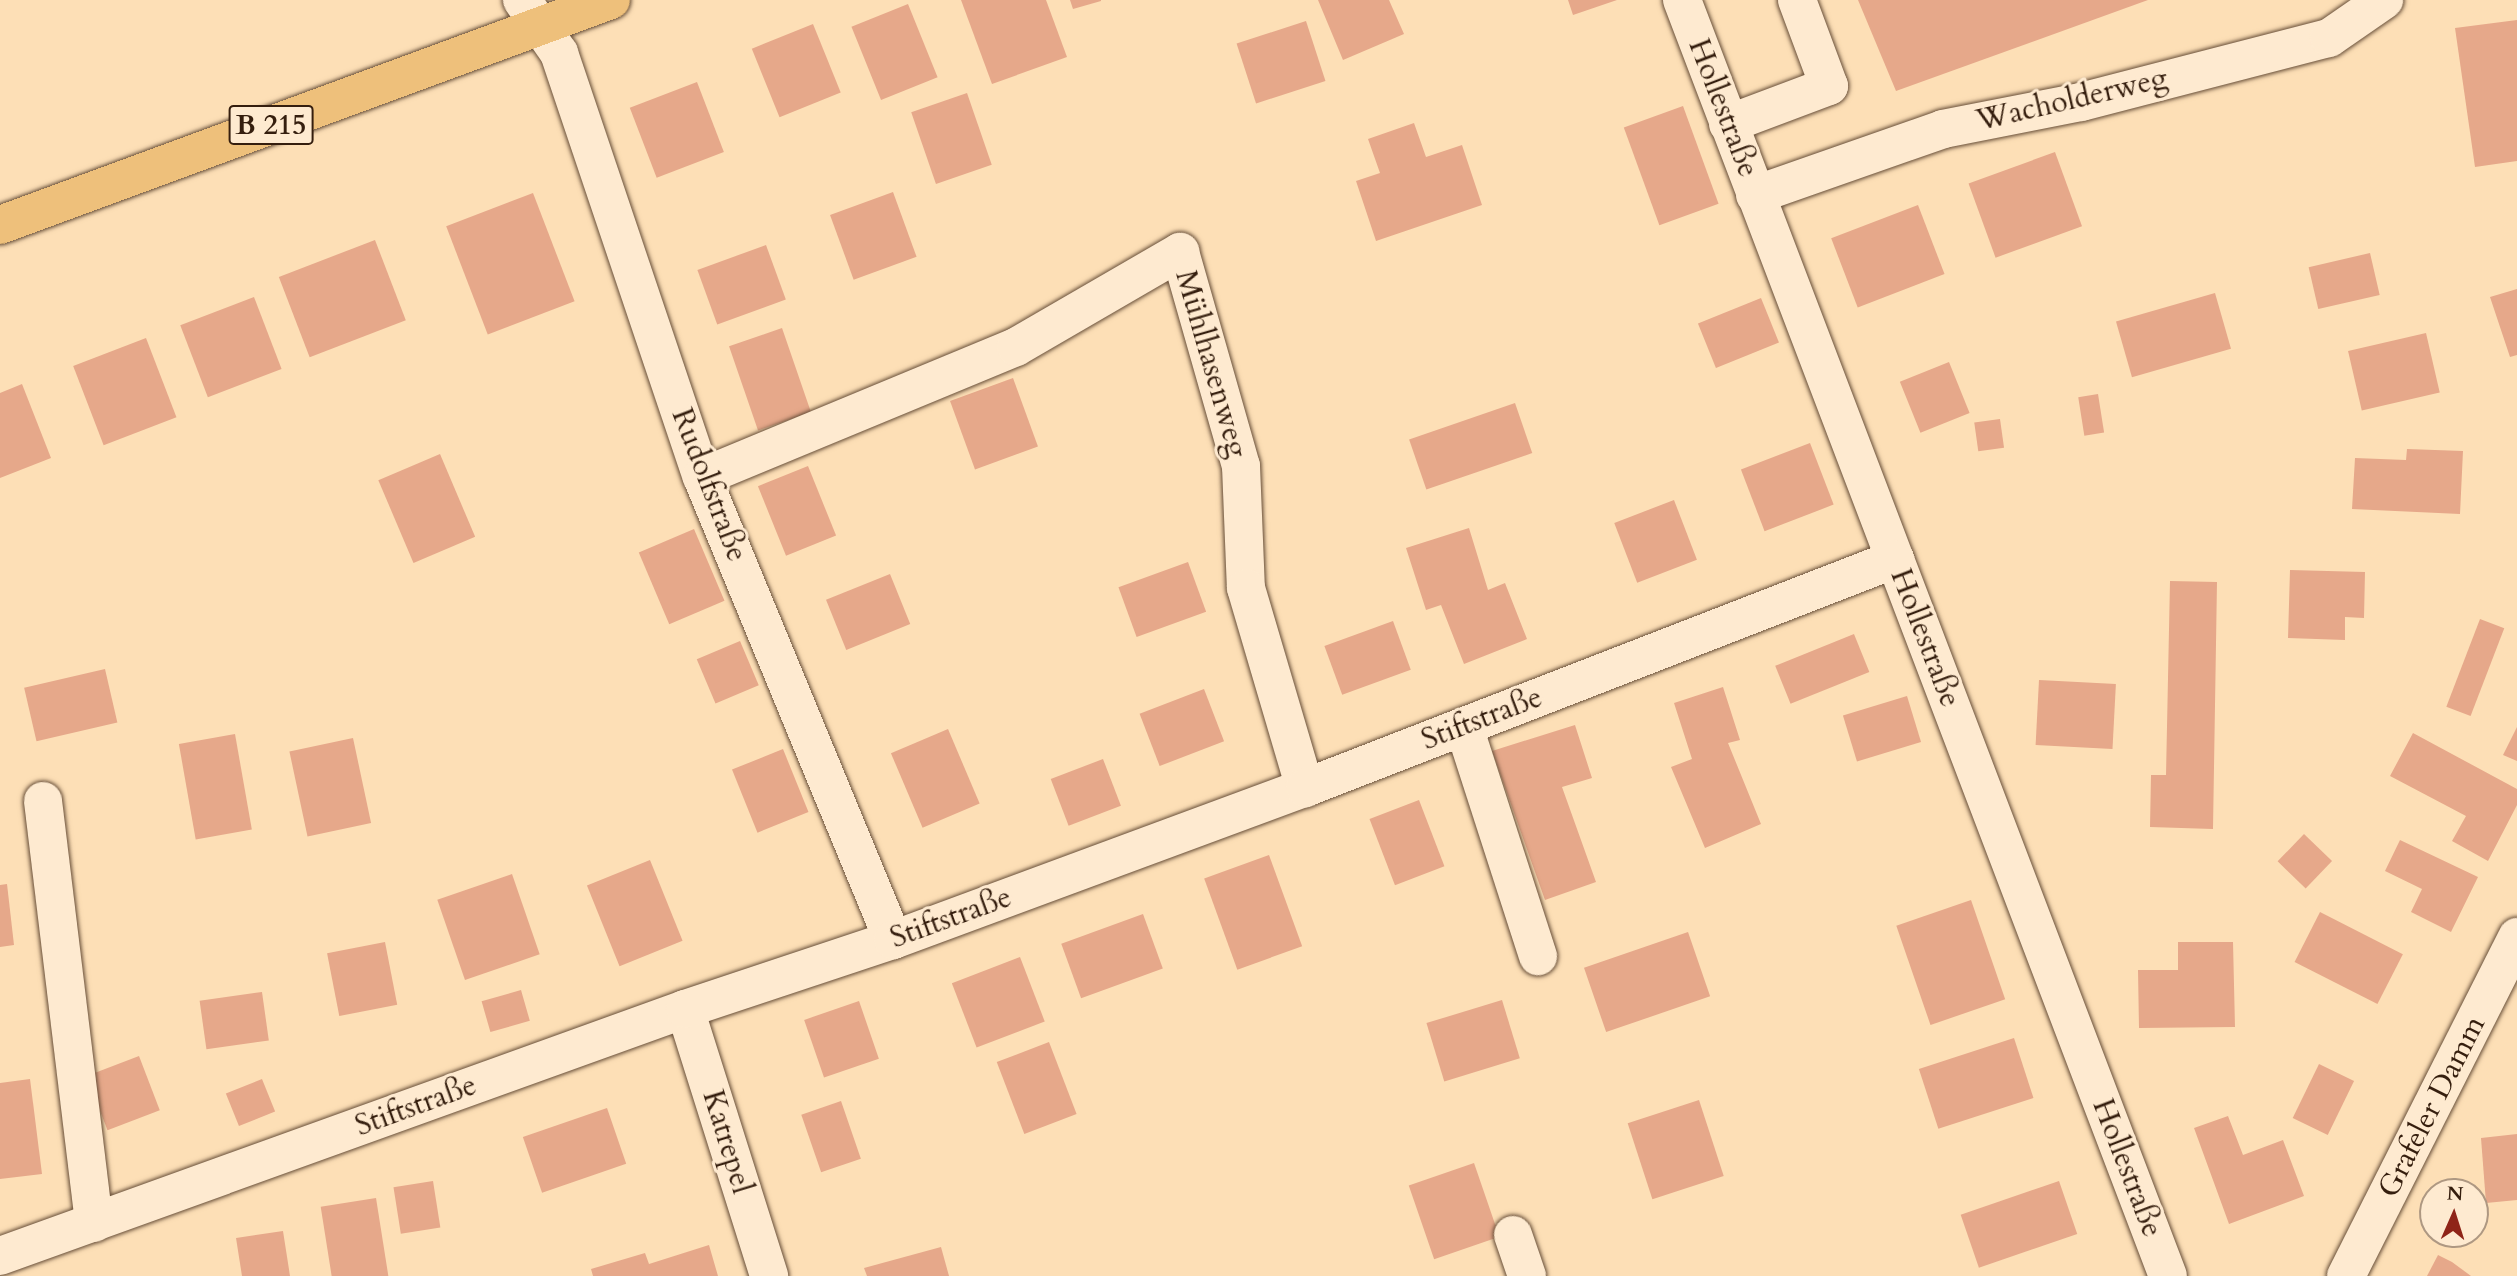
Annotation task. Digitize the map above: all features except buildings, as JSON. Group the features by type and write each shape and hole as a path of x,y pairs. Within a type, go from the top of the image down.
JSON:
{"main road":[{"name":"B 215","path":"0,225 532,12 611,0"}],"street":[{"name":"Hollestraße","path":"1682,0 2168,1276"},
{"path":"1728,124 1829,86 1797,0"},
{"name":"Wacholderweg","path":"1755,195 1943,129 2081,102 2329,38 2384,0"},
{"name":"Rudolfstraße","path":"532,12 559,53 702,477 893,940"},
{"name":"Mühlhasenweg","path":"702,477 1016,347 1180,252 1241,466 1246,588 1305,788"},
{"name":"Stiftstraße","path":"0,1256 685,1009 893,940 1305,788 1895,559"},
{"path":"1464,727 1538,956"},
{"path":"43,801 93,1223"},
{"name":"Grafeler Damm","path":"2346,1276 2517,937"},
{"name":"Katrepel","path":"685,1009 769,1276"},
{"path":"1513,1235 1527,1276"}]}
